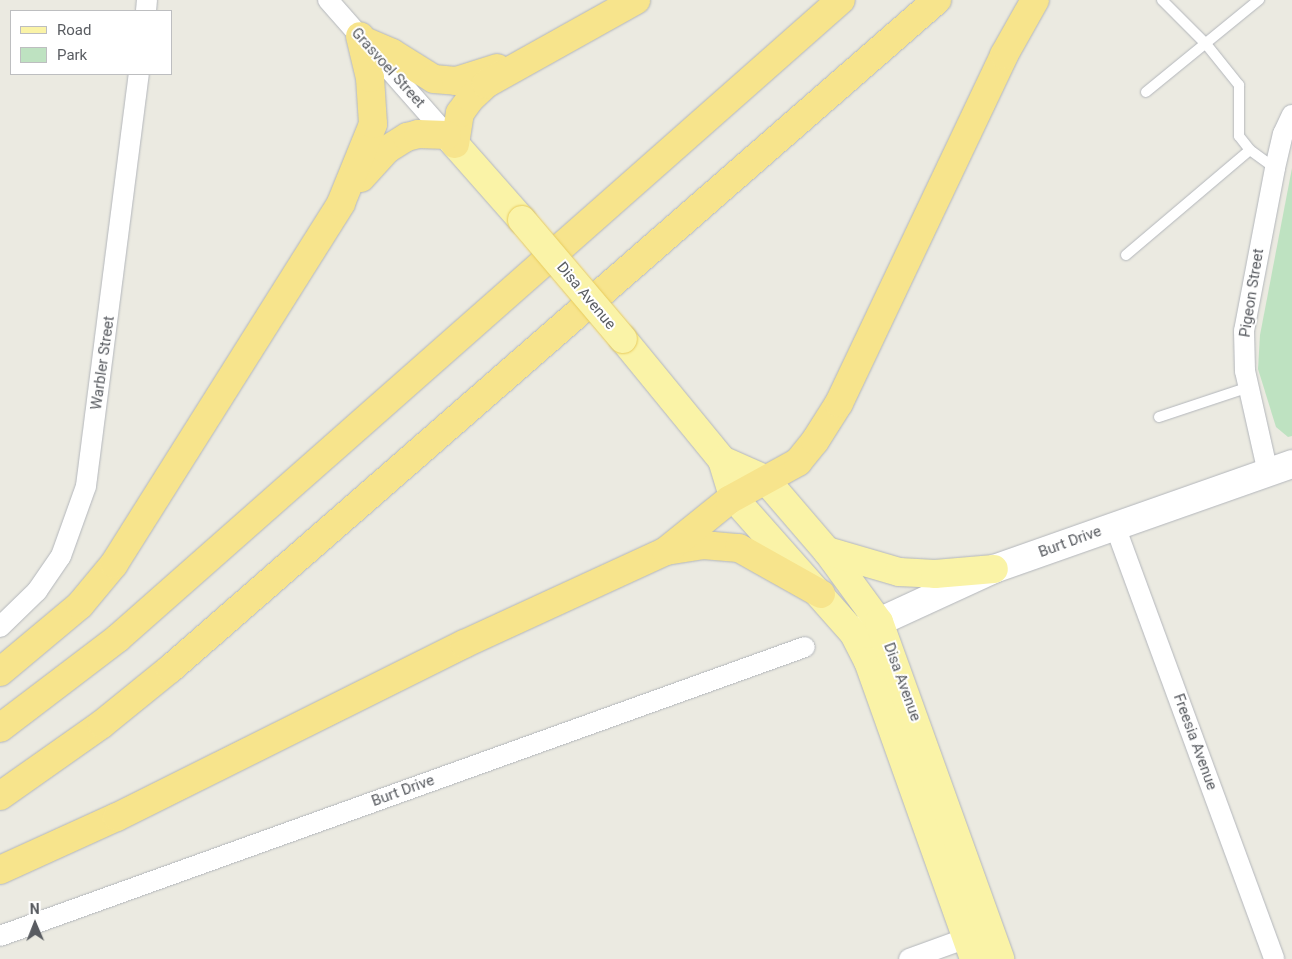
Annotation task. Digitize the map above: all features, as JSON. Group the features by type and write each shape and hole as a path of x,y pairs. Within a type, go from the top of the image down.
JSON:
{"highway":[{"path":"0,672 80,604 114,564 341,202 374,162 395,144 418,134 451,139 460,113 471,98 486,84 636,0"},
{"path":"0,728 118,638 841,0"},
{"path":"0,796 102,724 170,669 937,0"},
{"path":"0,870 117,817 464,644 666,551 733,497 806,454 839,403 1004,55 1035,0"},
{"path":"362,39 392,53 425,76 446,80 469,78 552,46"},
{"path":"341,202 373,124 370,78 362,39"},
{"path":"666,551 703,545 739,548 821,594"}],"main road":[{"name":"Disa Avenue","path":"451,139 623,339 722,460 733,497 821,594 854,634 868,661 977,942 1000,959"},
{"name":"Disa Avenue","path":"722,460 764,479 826,551 879,622 977,942"},
{"path":"826,551 899,572 935,574 994,569"}],"street":[{"name":"Grasvoel Street","path":"328,0 451,139"},
{"name":"Warbler Street","path":"0,627 37,591 60,556 86,486 139,75"},
{"name":"Pigeon Street","path":"1280,469 1249,387 1245,371 1244,331 1275,168 1283,134 1292,115"},
{"name":"Burt Drive","path":"854,634 994,569 1280,469"},
{"name":"Freesia Avenue","path":"1115,526 1274,959"},
{"name":"Burt Drive","path":"0,936 805,647"},
{"path":"910,959 977,942"}],"lane":[{"path":"1162,0 1206,44 1239,85 1239,136 1250,150 1275,168"},
{"path":"1146,92 1259,0"},
{"path":"1126,255 1250,150"},
{"path":"1159,417 1249,387"}],"green space":[{"path":"1292,168 1292,436 1288,437 1276,427 1258,369 1260,335"}]}
